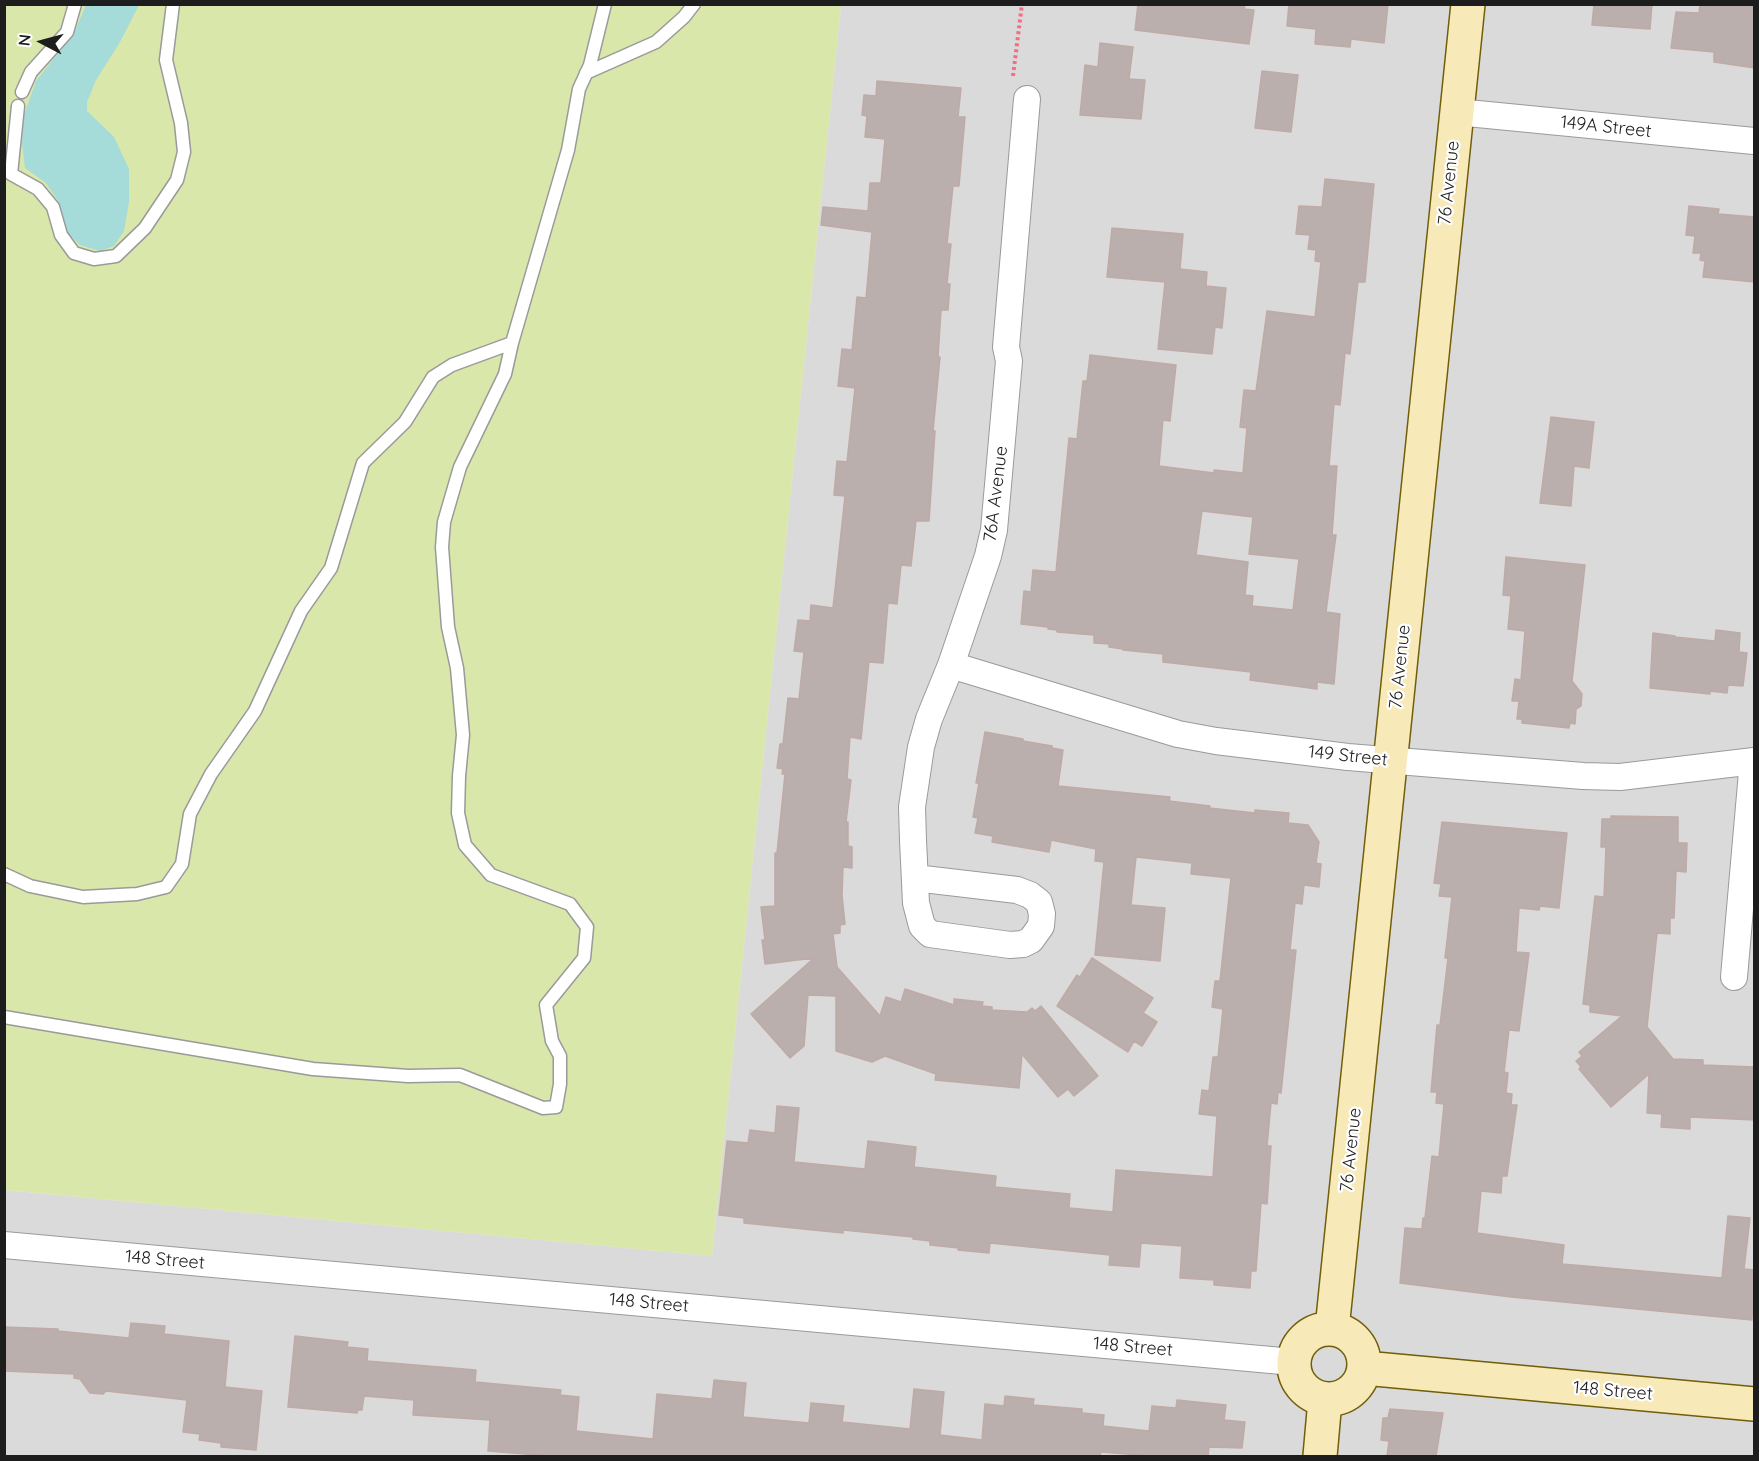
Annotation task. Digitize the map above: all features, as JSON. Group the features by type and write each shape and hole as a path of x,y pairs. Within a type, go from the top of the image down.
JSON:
{"street":[{"name":"76 Avenue","path":"1332,1329 1468,4"},
{"name":"76A Avenue","path":"915,878 1017,890 1030,895 1039,903 1042,914 1041,926 1031,940 1017,944 930,934 922,926 918,915 915,878 912,807 915,776 929,719 951,665 988,556 994,530 1009,361 1005,347 1020,90"},
{"name":"149A Street","path":"1457,112 1755,141"},
{"name":"149 Street","path":"951,665 1197,738 1337,755 1611,777 1754,761"},
{"path":"1734,977 1754,761"},
{"name":"148 Street","path":"4,1245 1293,1362"},
{"path":"1332,1329 1352,1338 1363,1357 1364,1368 1359,1381 1350,1392 1338,1399 1325,1400 1312,1396 1301,1387 1295,1376 1293,1362 1297,1349 1306,1337 1318,1330 1332,1329"},
{"name":"148 Street","path":"1364,1368 1755,1404"},
{"path":"1320,1456 1325,1400"}],"lane":[{"path":"22,92 31,72 67,32 75,4"},
{"path":"18,106 8,172 38,189 53,207 61,235 74,253 94,259 116,256 145,228 177,180 184,152 181,123 166,60 173,4"},
{"path":"4,1017 313,1069 398,1075 460,1075 543,1108 556,1107 560,1084 560,1056 552,1041 546,1005 584,958 587,927 570,904 491,875 465,845 458,813 463,735 457,668 448,627 442,547 444,522 460,467 505,374 568,150 579,89 586,74 604,4"},
{"path":"586,74 656,42 684,17 694,4"},
{"path":"4,874 30,886 83,897 137,894 166,886 183,864 190,814 211,774 255,711 302,611 331,568 363,463 405,422 433,377 452,365 512,343"}],"path":[{"path":"1020,90 1022,4"}],"shaded area":[{"path":"841,5 1754,5 1754,1456 5,1456 4,1190 712,1256"}],"green space":[{"path":"4,5 841,5 712,1256 5,1190"}],"water":[{"path":"86,5 139,5 120,42 96,80 87,102 87,111 114,137 129,169 129,202 124,231 114,246 100,251 80,245 65,230 59,202 46,183 25,168 22,144 23,118 36,81 74,33"}],"building":[{"path":"1138,4 1245,4 1244,9 1254,10 1249,44 1135,30"},
{"path":"1289,4 1388,4 1384,43 1351,39 1350,47 1315,44 1316,29 1287,26"},
{"path":"1594,4 1652,4 1650,29 1592,25"},
{"path":"1700,4 1755,4 1755,68 1714,62 1714,52 1671,48 1676,12 1699,13"},
{"path":"1100,43 1133,47 1129,79 1145,80 1141,119 1080,115 1085,65 1098,67"},
{"path":"1262,71 1298,75 1291,132 1255,128"},
{"path":"877,81 961,88 958,117 965,117 959,186 953,186 947,244 951,244 947,284 950,284 948,310 941,310 929,521 916,521 911,566 901,565 897,604 888,603 883,663 869,662 861,739 850,737 847,779 851,780 846,822 848,822 848,846 852,847 852,868 843,867 842,895 845,924 840,925 840,933 833,934 837,967 880,1016 886,997 901,1002 905,989 954,1005 954,999 983,1002 982,1006 992,1007 992,1010 1027,1012 1032,1008 1035,1011 1041,1006 1098,1076 1074,1096 1068,1089 1058,1097 1022,1054 1019,1088 935,1080 936,1074 885,1056 872,1062 836,1051 836,996 808,995 804,1046 790,1058 751,1014 814,958 765,964 761,907 775,906 775,853 777,853 785,774 782,774 783,769 777,768 780,744 783,744 788,698 799,699 804,652 794,651 798,620 810,621 811,605 833,608 845,496 834,495 837,461 847,462 855,388 838,386 842,349 852,350 857,297 866,298 872,232 821,225 823,207 868,211 870,183 881,183 885,139 865,137 867,116 862,115 864,95 876,96"},
{"path":"1325,179 1374,184 1365,282 1358,282 1350,354 1345,353 1340,405 1334,404 1329,466 1337,466 1332,535 1336,535 1326,612 1340,614 1334,684 1317,682 1317,689 1250,680 1251,672 1163,662 1163,654 1123,650 1109,647 1109,644 1094,643 1094,635 1057,632 1048,627 1021,624 1024,591 1031,592 1033,570 1056,572 1069,438 1077,439 1083,381 1087,381 1090,355 1176,365 1170,421 1163,420 1159,466 1214,473 1214,470 1243,473 1247,428 1240,427 1244,390 1256,391 1267,311 1315,317 1321,262 1315,261 1316,250 1308,249 1310,235 1296,234 1299,206 1322,207","holes":["1202,511 1253,517 1249,554 1299,559 1293,610 1252,606 1253,596 1245,595 1248,562 1196,555"]},
{"path":"1689,206 1719,209 1718,214 1755,217 1755,282 1703,277 1705,261 1700,260 1701,253 1693,253 1695,236 1686,235"},
{"path":"1112,228 1183,234 1180,269 1207,272 1206,286 1226,288 1222,328 1215,327 1212,354 1158,349 1165,282 1107,277"},
{"path":"1551,417 1594,422 1589,468 1574,466 1571,506 1540,503"},
{"path":"1506,557 1585,565 1572,681 1582,694 1581,706 1576,709 1575,724 1570,723 1569,728 1522,723 1522,719 1517,719 1519,701 1512,701 1515,679 1521,680 1525,631 1508,629 1511,596 1503,595"},
{"path":"1716,630 1740,633 1739,652 1747,653 1743,686 1728,685 1727,693 1710,691 1710,694 1650,688 1653,633 1715,641"},
{"path":"985,732 1063,750 1058,786 1170,797 1169,801 1210,806 1209,808 1255,813 1255,810 1289,813 1288,823 1308,825 1319,842 1316,863 1321,864 1319,887 1304,885 1302,904 1295,903 1290,950 1296,950 1281,1093 1278,1092 1277,1104 1271,1103 1267,1146 1271,1146 1267,1204 1261,1203 1256,1271 1251,1271 1250,1288 1214,1285 1214,1280 1180,1278 1182,1246 1141,1243 1139,1267 1109,1265 1110,1255 990,1243 989,1253 958,1250 959,1248 930,1245 930,1241 913,1239 913,1237 744,1223 744,1218 719,1215 727,1141 748,1143 750,1130 775,1133 777,1106 799,1108 794,1162 865,1169 868,1141 916,1147 914,1167 996,1176 995,1187 1070,1194 1069,1208 1113,1212 1116,1170 1213,1177 1217,1116 1199,1114 1202,1090 1209,1091 1213,1057 1218,1057 1223,1009 1212,1007 1215,981 1220,981 1231,878 1191,874 1192,863 1136,857 1131,905 1165,908 1160,961 1095,955 1104,862 1095,861 1096,849 1051,840 1049,852 992,842 993,836 975,833 978,818 973,817 979,783 976,783"},
{"path":"1611,816 1678,817 1678,843 1687,843 1686,872 1676,871 1674,918 1670,918 1670,934 1657,933 1647,1027 1673,1059 1703,1060 1703,1065 1755,1067 1755,1120 1690,1117 1690,1129 1661,1127 1662,1114 1647,1113 1649,1074 1611,1107 1579,1069 1581,1067 1576,1061 1582,1056 1579,1052 1622,1016 1590,1012 1590,1005 1583,1004 1595,896 1604,897 1606,847 1601,847 1602,819 1611,819"},
{"path":"1442,822 1567,833 1559,908 1540,906 1539,910 1519,908 1516,952 1529,953 1519,1031 1509,1030 1504,1072 1508,1073 1506,1093 1512,1094 1511,1105 1517,1105 1507,1176 1502,1176 1501,1193 1481,1191 1477,1233 1564,1245 1562,1264 1722,1278 1728,1216 1750,1218 1744,1269 1755,1270 1755,1315 1752,1315 1752,1320 1511,1297 1400,1283 1405,1228 1422,1229 1423,1218 1425,1218 1432,1156 1439,1157 1444,1104 1436,1103 1437,1092 1431,1092 1437,1025 1440,1025 1448,958 1445,958 1452,897 1439,896 1441,884 1434,883"},
{"path":"1092,958 1153,998 1143,1013 1157,1022 1142,1046 1134,1041 1128,1052 1057,1006 1077,975 1080,977"},
{"path":"131,1323 165,1326 164,1334 229,1341 225,1387 262,1391 256,1450 221,1447 221,1443 199,1440 200,1434 183,1432 187,1400 106,1391 103,1394 90,1393 80,1379 74,1378 74,1374 4,1371 4,1327 58,1329 58,1331 129,1338"},
{"path":"295,1336 348,1342 347,1347 368,1349 367,1361 476,1370 475,1382 561,1390 560,1395 579,1397 576,1431 653,1439 657,1394 712,1399 714,1380 746,1383 743,1417 809,1423 811,1403 844,1406 842,1422 910,1429 914,1389 944,1392 940,1435 982,1440 985,1404 1004,1406 1005,1396 1034,1399 1033,1405 1082,1409 1082,1413 1104,1415 1103,1426 1149,1431 1152,1406 1176,1408 1177,1400 1226,1405 1224,1420 1245,1422 1242,1448 1209,1447 1208,1456 1151,1456 1101,1452 1100,1456 550,1456 488,1451 490,1420 413,1415 414,1400 364,1396 362,1410 358,1410 357,1413 288,1407"},
{"path":"1390,1409 1443,1413 1436,1456 1387,1456 1389,1441 1381,1440 1383,1418 1388,1418"}]}
